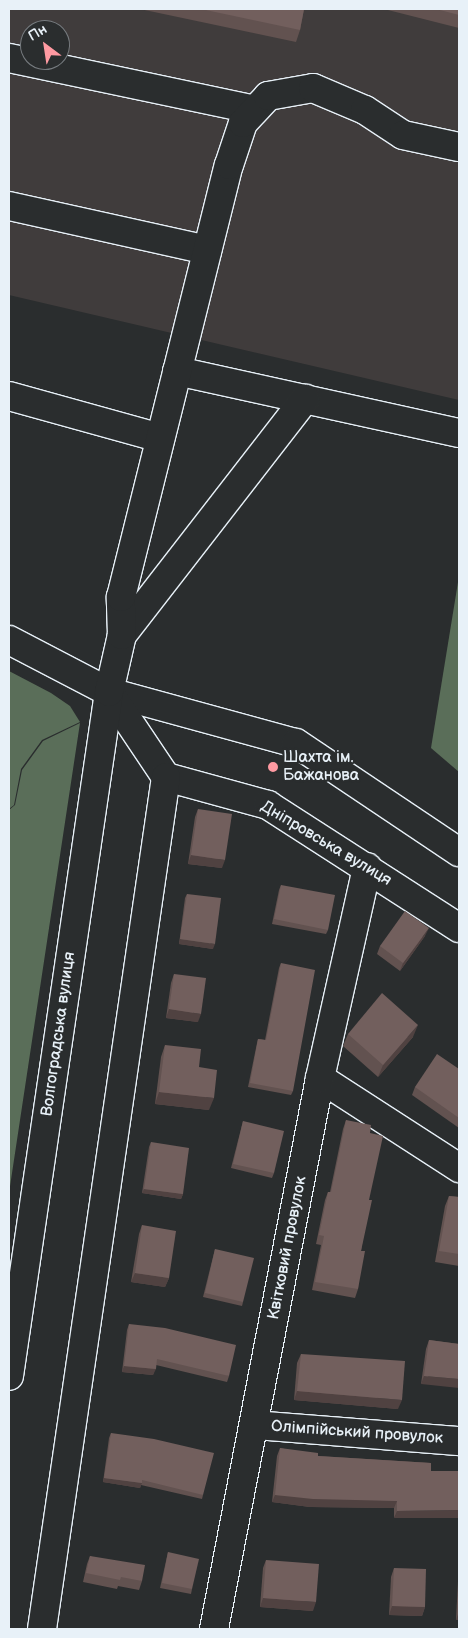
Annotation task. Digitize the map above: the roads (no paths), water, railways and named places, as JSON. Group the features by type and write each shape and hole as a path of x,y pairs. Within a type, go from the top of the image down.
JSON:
{"street":[{"path":"9,58 255,110"},
{"path":"122,635 121,597 228,165 242,123 268,96 312,88 365,110 403,135 459,147"},
{"path":"9,206 207,250"},
{"path":"176,371 459,433"},
{"path":"9,396 160,438"},
{"path":"122,635 305,399"},
{"name":"Волгоградська вулиця","path":"9,1376 109,692 122,635"},
{"path":"9,640 109,692 296,743 459,852"},
{"path":"42,1629 166,777 109,692"},
{"name":"Дніпровська вулиця","path":"166,777 268,805 459,928"},
{"name":"Квітковий провулок","path":"214,1629 320,1078 367,867"},
{"path":"320,1078 459,1168"},
{"name":"Олімпійський провулок","path":"254,1425 459,1441"}],"place":[{"name":"Шахта ім. Бажанова","path":"273,767"}]}
